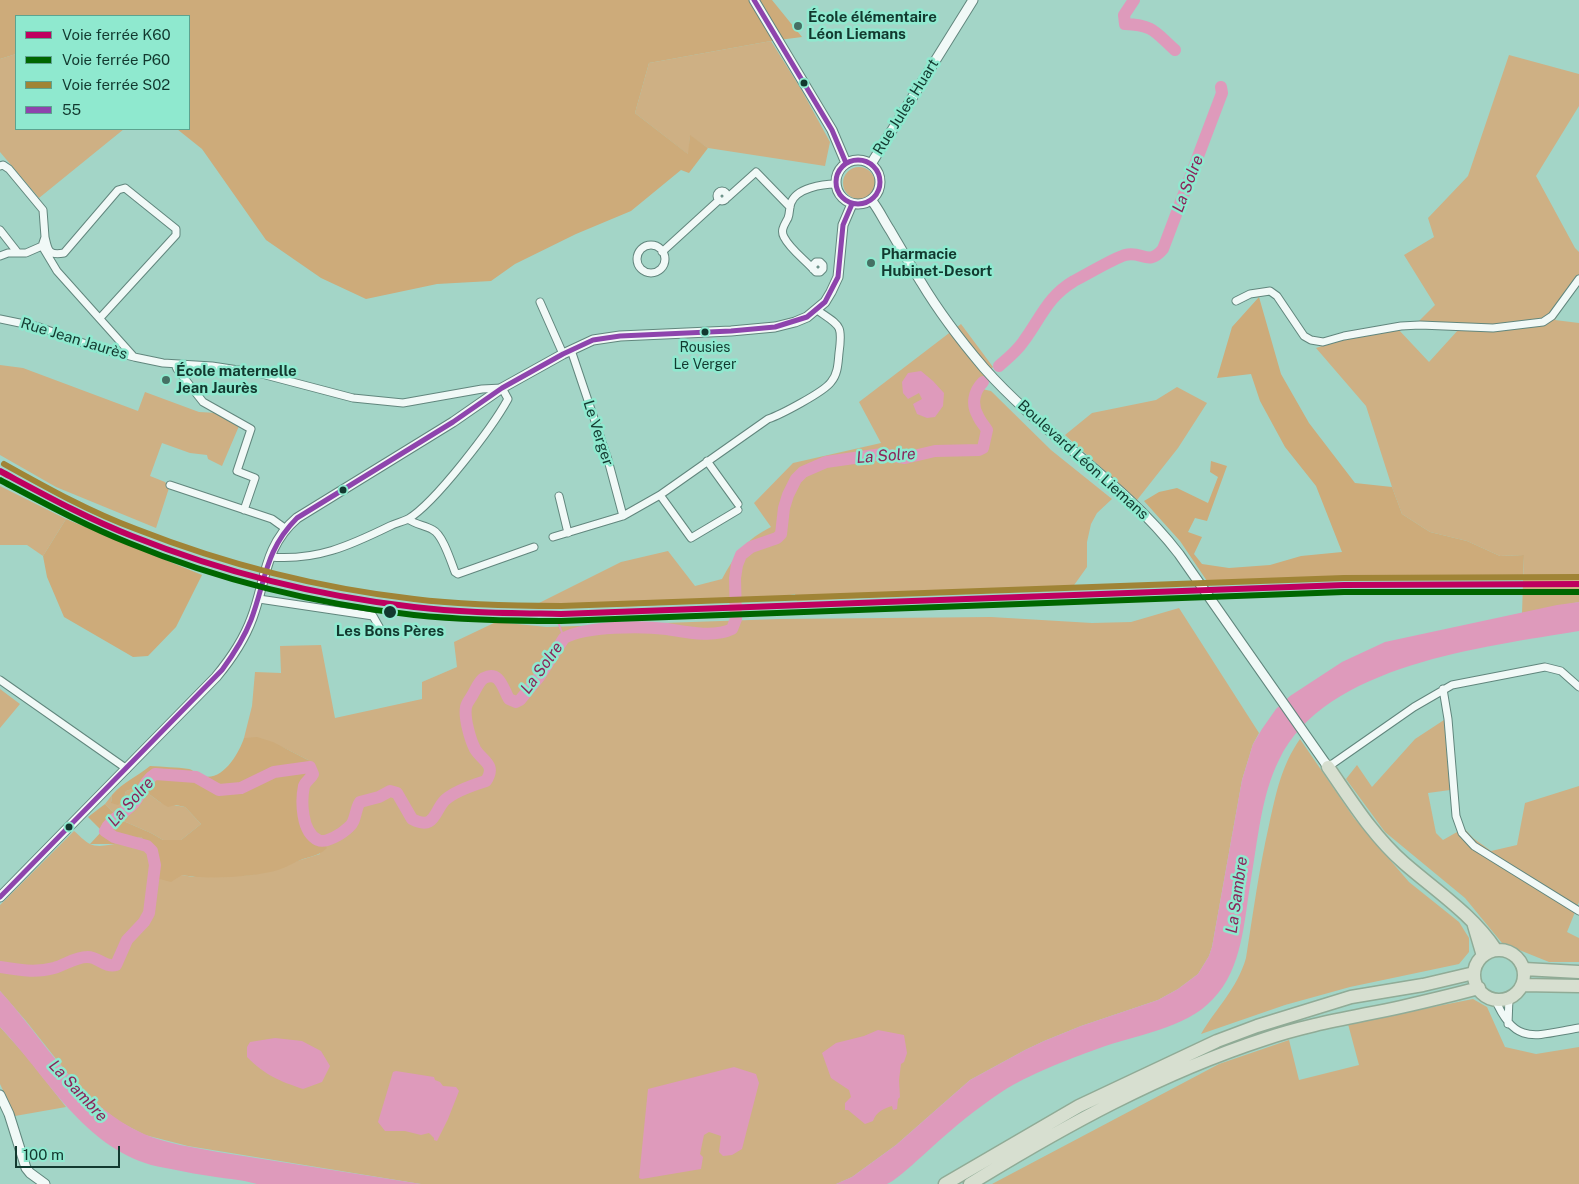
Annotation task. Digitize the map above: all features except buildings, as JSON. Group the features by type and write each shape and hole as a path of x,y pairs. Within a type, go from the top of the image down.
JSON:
{"highway":[{"name":"Boulevard Léon Liemans","path":"1328,767 1365,821 1404,863 1454,903 1484,933 1496,950"},
{"path":"1473,922 1482,956"},
{"path":"1496,950 1503,950 1516,956 1524,969 1522,985 1518,992 1509,998 1495,999 1484,994 1478,988 1475,981 1474,973 1482,956 1496,950"},
{"path":"1524,969 1579,972"},
{"path":"945,1184 1079,1106 1217,1041 1256,1026 1350,997 1423,985 1474,973"},
{"path":"1522,985 1579,986"},
{"path":"970,1184 1086,1116 1184,1069 1216,1056 1266,1038 1304,1028 1478,988"}],"street":[{"path":"754,0 832,130 846,163"},
{"name":"Rue Jules Huart","path":"871,164 973,0"},
{"path":"858,160 871,164 878,172 881,183 879,192 872,201 865,204 852,204 840,196 836,184 838,172 846,163 858,160"},
{"path":"0,166 3,165 8,169 43,210 48,249 51,253 64,253"},
{"path":"662,252 719,200 724,201 756,172 790,207"},
{"path":"813,269 783,236 782,230 793,199 807,189 822,184 836,184"},
{"path":"53,265 118,190 125,188 176,229 176,235 100,318"},
{"name":"Boulevard Léon Liemans","path":"872,201 881,211 888,227 931,298 984,368 1034,417 1146,514 1175,549 1328,767"},
{"path":"0,897 202,694 227,664 244,638 252,621 265,572 277,542 297,518 453,422 502,388 563,354 600,338 723,332 775,327 795,322 817,310 832,292 838,277 843,225 852,204"},
{"path":"0,230 18,253"},
{"path":"0,256 8,253 26,253 42,246 45,237"},
{"path":"42,246 53,265 134,357"},
{"path":"1236,301 1250,294 1270,291 1278,296 1304,336 1311,340 1323,342 1352,334 1402,326 1438,325 1493,328 1543,322 1552,316 1579,279"},
{"path":"540,302 563,354"},
{"path":"553,537 623,516 660,495 768,419 782,414 830,384 837,370 840,327 817,310"},
{"name":"Rue Jean Jaurès","path":"0,319 40,326 97,348 134,357 175,364 212,366 258,373 353,398 390,402 419,401 482,389 502,388"},
{"name":"Le Verger","path":"572,350 608,460 623,516"},
{"path":"175,364 203,402 251,429 237,471 254,478 244,510"},
{"path":"270,557 295,558 327,553 408,519 448,479 500,412 508,399 502,388"},
{"path":"660,495 691,538 738,507 707,461"},
{"path":"170,485 272,519 286,529"},
{"path":"559,496 568,533"},
{"path":"408,519 414,524 434,530 440,537 455,572 458,574 534,548"},
{"path":"259,599 373,616 382,632"},
{"path":"1328,767 1443,689 1461,682 1545,667 1561,670 1579,687"},
{"path":"0,680 127,769"},
{"path":"1443,689 1448,719 1454,806 1457,822 1462,833 1474,846 1579,911"},
{"path":"1508,1024 1509,998"},
{"path":"1495,999 1500,1012 1508,1024 1515,1030 1534,1036 1579,1028"},
{"path":"0,1095 9,1114 26,1168 40,1183"}],"shaded area":[{"path":"0,0 772,0 802,37 649,63 635,113 688,154 690,135 708,148 689,173 681,170 631,211 576,234 515,264 491,281 437,284 366,299 321,278 266,240 202,149 178,130 190,130 190,15 15,15 15,54 0,59"},
{"path":"771,41 801,89 830,142 825,166 708,148 690,136 689,155 635,113 649,63"},
{"path":"15,54 15,130 123,130 39,198 0,152 0,59"},
{"path":"1509,55 1579,74 1579,106 1536,176 1575,248 1579,252 1579,278 1555,320 1579,323 1579,602 1522,613 1524,555 1500,556 1467,541 1430,532 1402,514 1366,406 1316,348 1358,334 1398,329 1429,362 1459,329 1419,321 1435,305 1404,255 1434,237 1428,218 1468,176"},
{"path":"859,167 870,172 875,183 870,194 859,199 848,194 843,183 848,172"},
{"path":"1259,297 1281,374 1309,423 1355,483 1392,487 1402,514 1430,532 1467,541 1500,556 1524,555 1523,580 1399,579 1209,584 1180,541 1144,501 1159,492 1177,488 1208,503 1218,477 1210,472 1211,461 1227,466 1207,521 1195,518 1188,532 1202,537 1194,554 1202,564 1229,568 1270,565 1301,556 1342,552 1316,486 1285,447 1260,401 1251,374 1217,378 1232,327"},
{"path":"961,324 993,367 973,387 991,391 1051,450 1112,499 1097,513 1091,524 1087,542 1087,567 1072,588 797,601 795,594 762,600 618,607 531,607 621,562 668,551 695,586 722,579 742,548 754,537 771,527 754,503 793,463 881,443 859,402"},
{"path":"0,365 23,368 138,411 145,392 199,412 218,413 239,426 222,466 208,459 207,455 190,453 162,443 150,476 165,482 169,488 156,528 56,487 0,455"},
{"path":"1177,387 1207,403 1178,448 1137,500 1065,435 1092,413 1156,400"},
{"path":"0,486 66,519 43,556 27,545 0,545"},
{"path":"66,519 202,575 176,627 148,656 133,657 64,617 47,577 43,556"},
{"path":"1179,608 1259,733 1253,744 1242,780 1209,956 1198,974 1178,989 1158,1000 1081,1026 1044,1041 970,1080 896,1145 852,1177 836,1184 421,1184 188,1146 145,1135 120,1122 96,1104 68,1074 0,991 0,905 74,831 95,846 115,844 141,837 150,846 154,855 156,878 182,875 193,877 252,875 320,854 317,843 309,832 302,814 301,796 308,760 269,742 244,738 252,706 255,672 281,673 280,646 321,645 335,718 422,699 422,682 457,667 454,642 496,622 547,627 779,619 991,617 1092,623 1131,622"},
{"path":"0,689 20,704 0,728"},
{"path":"1444,720 1450,790 1428,793 1436,833 1443,840 1464,828 1473,838 1491,851 1517,845 1525,803 1579,786 1579,902 1567,932 1579,938 1579,962 1549,962 1502,943 1465,898 1385,832 1346,779 1357,765 1372,787 1415,739"},
{"path":"257,737 273,742 308,760 311,764 305,774 301,792 302,810 306,828 310,835 316,840 323,842 327,848 322,852 281,869 268,872 244,876 216,877 182,875 171,882 156,878 154,855 141,837 114,844 90,844 102,831 88,817 105,804 121,820 163,840 181,840 201,824 185,807 176,805 168,807 149,794 135,788 126,791 123,800 118,805 111,803 112,795 150,766 189,769 202,776 210,777 217,775 229,765 244,738"},
{"path":"1300,739 1354,818 1409,882 1459,922 1469,938 1469,952 1459,964 1350,987 1285,1005 1201,1034 1232,989 1246,958 1262,858 1274,802 1288,759"},
{"path":"135,788 149,794 161,803 185,807 201,824 181,840 163,840 121,820 105,804 112,795 111,802 123,800 126,791"},
{"path":"1473,999 1487,1007 1505,1047 1536,1054 1579,1047 1579,1184 992,1184 1219,1064 1289,1040 1299,1080 1359,1065 1348,1024"},
{"path":"0,1027 27,1057 66,1107 15,1116 0,1084"}],"water":[{"path":"921,371 944,393 943,406 935,417 927,418 917,414 913,404 922,399 919,393 908,399 903,393 902,382 908,373"},
{"name":"La Sambre","path":"1579,602 1579,631 1499,644 1411,666 1369,681 1332,702 1301,728 1279,760 1268,788 1258,834 1241,943 1231,973 1223,987 1202,1009 1189,1018 1159,1030 1086,1053 1013,1085 993,1097 966,1118 903,1173 887,1184 836,1184 852,1177 896,1145 970,1080 1044,1041 1081,1026 1158,1000 1178,989 1198,974 1212,947 1242,780 1253,744 1276,709 1290,696 1342,662 1385,642 1557,605"},
{"name":"La Sambre","path":"0,991 82,1089 121,1122 144,1134 171,1143 218,1152 421,1184 257,1184 145,1163 101,1139 82,1122 0,1027"},
{"path":"878,1030 904,1035 907,1053 904,1062 901,1064 899,1080 900,1097 897,1109 893,1110 892,1106 883,1109 876,1115 873,1121 865,1124 848,1110 845,1110 845,1103 851,1097 849,1090 831,1078 822,1053 836,1043 864,1036"},
{"path":"275,1038 302,1041 321,1051 330,1066 322,1082 303,1089 273,1077 247,1057 247,1047 250,1042"},
{"path":"734,1067 756,1074 759,1083 742,1149 732,1155 723,1156 719,1152 721,1136 709,1132 704,1135 700,1154 703,1157 701,1169 639,1178 648,1089"},
{"path":"393,1072 434,1077 443,1086 456,1087 459,1091 437,1141 429,1133 421,1135 405,1131 385,1131 378,1122"}],"waterway":[{"name":"La Solre","path":"1134,0 1124,15 1125,24 1148,28 1158,34 1175,50"},
{"name":"La Solre","path":"999,366 1021,345 1045,308 1065,287 1125,255 1136,254 1153,257 1163,249 1222,93 1221,87"},
{"name":"La Solre","path":"0,967 34,971 54,968 78,958 87,957 94,958 108,965 116,965 127,940 144,922 149,913 155,865 152,851 147,846 114,837 105,831 110,823 134,803 155,774 196,777 219,790 241,788 274,772 310,767 313,774 304,786 303,807 305,823 312,836 321,841 334,837 351,825 360,802 379,797 390,791 397,793 412,819 425,823 430,821 445,800 464,789 486,781 489,775 490,771 487,763 473,745 466,717 467,703 482,679 489,676 497,678 509,699 516,702 520,700 539,677 564,638 574,634 600,629 629,627 709,634 732,629 736,619 735,578 741,555 751,547 777,538 781,534 784,508 788,495 796,479 803,472 826,462 882,454 905,458 935,451 979,450 983,448 987,430 976,411 974,398 977,389 983,382"},
{"path":"558,622 564,638"}],"rail line":[{"name":"S02","path":"4,464 102,515 170,542 238,564 343,588 451,603 561,606 1344,578 1579,577"},
{"name":"K60","path":"0,471 98,521 132,536 201,561 306,589 378,602 451,610 561,614 1344,585 1579,584"},
{"name":"P60","path":"0,480 112,536 163,556 233,579 269,589 341,604 414,615 451,618 561,621 1344,592 1579,592"}],"transit line":[{"name":"55","path":"754,0 832,130 846,163"},
{"name":"55","path":"862,160 874,166 879,173 880,182 879,191 874,198 867,203 854,204 846,201 839,194 836,178 839,170 846,163 862,160"},
{"name":"55","path":"0,897 222,670 248,627 272,554 286,530 297,518 453,422 502,388 563,354 593,340 620,336 775,327 807,317 825,302 838,277 843,225 852,204"}],"place":[{"name":"École élémentaire Léon Liemans","path":"798,26"},
{"name":"Pharmacie Hubinet-Desort","path":"871,263"},
{"name":"Rousies Le Verger","path":"705,332"},
{"name":"École maternelle Jean Jaurès","path":"166,380"},
{"name":"Les Bons Pères","path":"390,612"}]}
